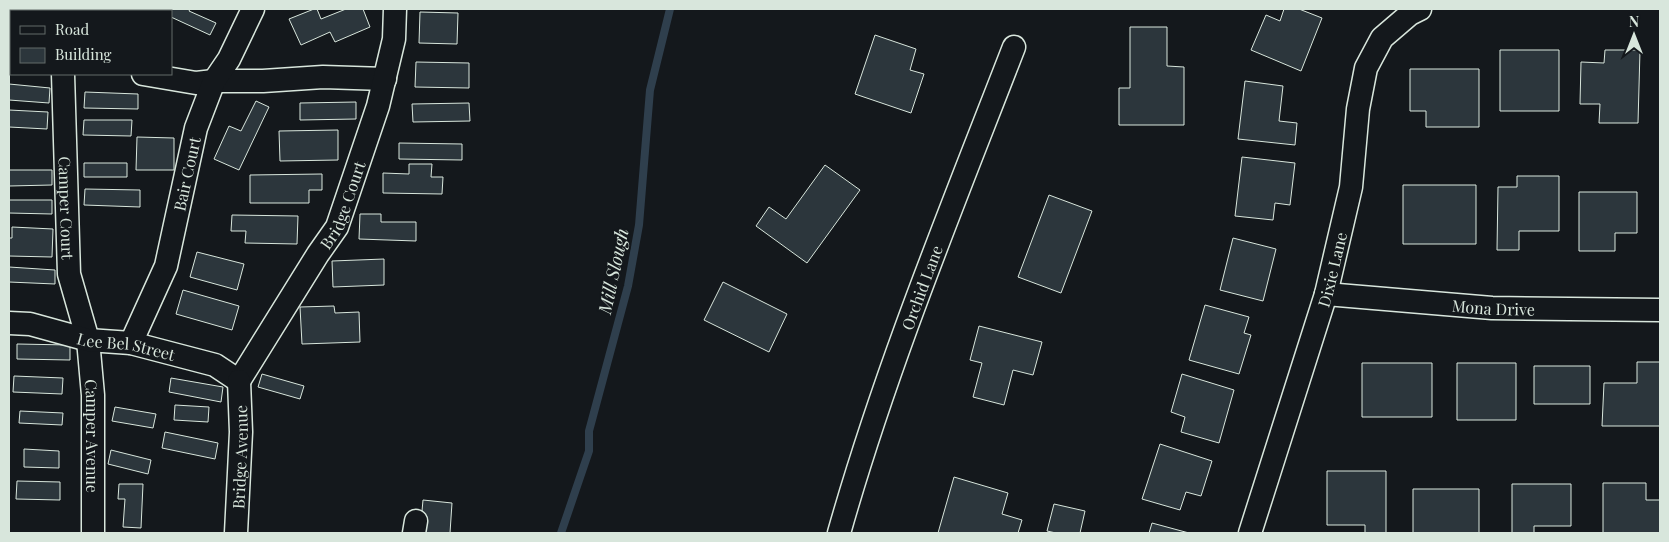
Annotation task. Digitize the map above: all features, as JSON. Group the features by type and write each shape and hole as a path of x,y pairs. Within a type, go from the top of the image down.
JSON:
{"street":[{"name":"Bair Court","path":"131,343 166,266 196,128 214,80 229,59 253,9"},
{"name":"Bridge Court","path":"239,381 318,254 337,227 378,106 394,39 395,9"},
{"name":"Dixie Lane","path":"1250,533 1326,294 1351,187 1358,109 1366,68 1382,38 1415,11"},
{"name":"Orchid Lane","path":"839,533 902,336 1014,47"},
{"name":"Camper Court","path":"63,75 69,274 88,340"},
{"path":"149,75 196,83 214,80 263,81 323,77 385,79"},
{"name":"Mona Drive","path":"1326,294 1492,308 1660,310"},
{"name":"Lee Bel Street","path":"9,323 30,324 88,340 131,343 215,366 239,381"},
{"name":"Camper Avenue","path":"88,340 93,394 93,533"},
{"name":"Bridge Avenue","path":"236,533 241,432 239,381"}],"building":[{"path":"154,9 190,9 189,11 216,23 210,35 172,17 172,10"},
{"path":"317,9 321,19 346,9 363,9 370,27 335,42 330,32 301,45 289,19"},
{"path":"1284,9 1299,9 1322,18 1301,71 1251,50 1266,15 1280,21"},
{"path":"420,12 458,13 457,44 419,43"},
{"path":"1130,27 1167,27 1167,66 1184,67 1184,125 1119,125 1119,88 1130,88"},
{"path":"875,35 916,49 910,70 924,74 911,113 855,94"},
{"path":"1500,50 1559,50 1559,111 1500,111"},
{"path":"1605,50 1640,50 1638,123 1599,123 1600,104 1580,104 1581,62 1604,63"},
{"path":"416,62 469,63 469,88 415,87"},
{"path":"1410,69 1479,69 1479,127 1426,127 1426,111 1410,111"},
{"path":"1245,81 1283,86 1279,121 1297,123 1295,145 1238,139"},
{"path":"9,84 50,88 49,103 9,100"},
{"path":"85,92 138,94 138,109 84,108"},
{"path":"256,101 269,107 239,170 214,159 229,126 241,131"},
{"path":"356,102 356,119 300,120 300,103"},
{"path":"469,103 470,121 413,122 412,104"},
{"path":"9,110 48,112 47,129 9,127"},
{"path":"84,120 132,120 131,136 83,135"},
{"path":"338,130 338,160 280,161 279,131"},
{"path":"137,137 174,138 174,170 136,170"},
{"path":"399,143 462,144 462,160 399,159"},
{"path":"1242,157 1295,163 1290,205 1275,203 1273,220 1235,216"},
{"path":"84,163 127,163 127,177 84,177"},
{"path":"409,164 432,164 431,177 443,177 442,194 383,193 383,173 409,174"},
{"path":"825,165 860,190 807,263 756,226 769,207 786,219"},
{"path":"9,170 52,170 52,185 9,186"},
{"path":"322,174 322,190 309,190 309,203 250,203 250,175"},
{"path":"1517,176 1559,176 1559,231 1519,231 1519,250 1497,250 1498,187 1517,187"},
{"path":"1403,185 1476,185 1476,244 1403,244"},
{"path":"85,189 140,190 140,207 84,205"},
{"path":"1579,192 1637,192 1637,233 1615,233 1615,251 1579,251"},
{"path":"1049,195 1092,211 1061,293 1018,277"},
{"path":"9,200 52,200 52,214 9,213"},
{"path":"360,214 381,214 381,222 416,222 416,241 359,239"},
{"path":"232,215 298,216 297,244 245,243 246,231 231,231"},
{"path":"12,227 53,229 52,257 9,256 9,238 12,238"},
{"path":"1233,238 1276,249 1263,301 1220,290"},
{"path":"197,252 244,264 237,290 190,277"},
{"path":"384,259 384,285 333,287 332,261"},
{"path":"9,267 55,270 55,284 9,282"},
{"path":"723,282 787,314 769,352 704,320"},
{"path":"183,290 239,306 232,330 176,314"},
{"path":"1205,305 1249,317 1244,333 1251,335 1239,374 1189,360"},
{"path":"334,306 335,313 359,312 360,342 302,344 300,307"},
{"path":"979,326 1042,342 1033,375 1013,370 1004,405 973,397 982,363 970,360"},
{"path":"17,344 70,345 70,360 17,359"},
{"path":"1637,362 1660,362 1660,426 1602,426 1604,383 1637,383"},
{"path":"1362,363 1432,363 1432,417 1362,417"},
{"path":"1457,363 1516,363 1516,420 1457,420"},
{"path":"1534,366 1590,366 1590,404 1534,404"},
{"path":"262,374 304,386 300,399 258,387"},
{"path":"1182,374 1234,390 1219,443 1181,432 1185,417 1171,412"},
{"path":"14,376 63,378 62,394 13,392"},
{"path":"171,378 223,387 221,402 169,392"},
{"path":"175,405 209,407 208,422 174,420"},
{"path":"115,407 156,414 153,428 112,421"},
{"path":"20,411 63,413 62,425 19,423"},
{"path":"165,432 218,443 215,459 162,448"},
{"path":"1160,444 1212,461 1201,496 1186,492 1180,510 1142,499"},
{"path":"24,449 59,451 59,468 24,467"},
{"path":"111,450 151,460 148,474 108,464"},
{"path":"1327,471 1386,471 1386,533 1365,533 1365,525 1327,525"},
{"path":"954,477 1008,493 1002,514 1022,520 1018,533 938,533"},
{"path":"17,481 60,482 60,500 16,499"},
{"path":"1603,483 1646,483 1646,500 1660,500 1660,533 1603,533"},
{"path":"119,484 143,484 141,528 123,527 125,499 118,499"},
{"path":"1512,484 1571,484 1571,526 1534,526 1534,533 1512,533"},
{"path":"1413,489 1479,489 1479,533 1413,533"},
{"path":"423,500 452,503 450,533 420,533"},
{"path":"1054,504 1085,511 1080,533 1047,531"},
{"path":"1152,523 1189,533 1149,533"}],"waterway":[{"name":"Mill Slough","path":"561,533 589,451 589,431 628,286 639,225 650,90 670,9"}]}
